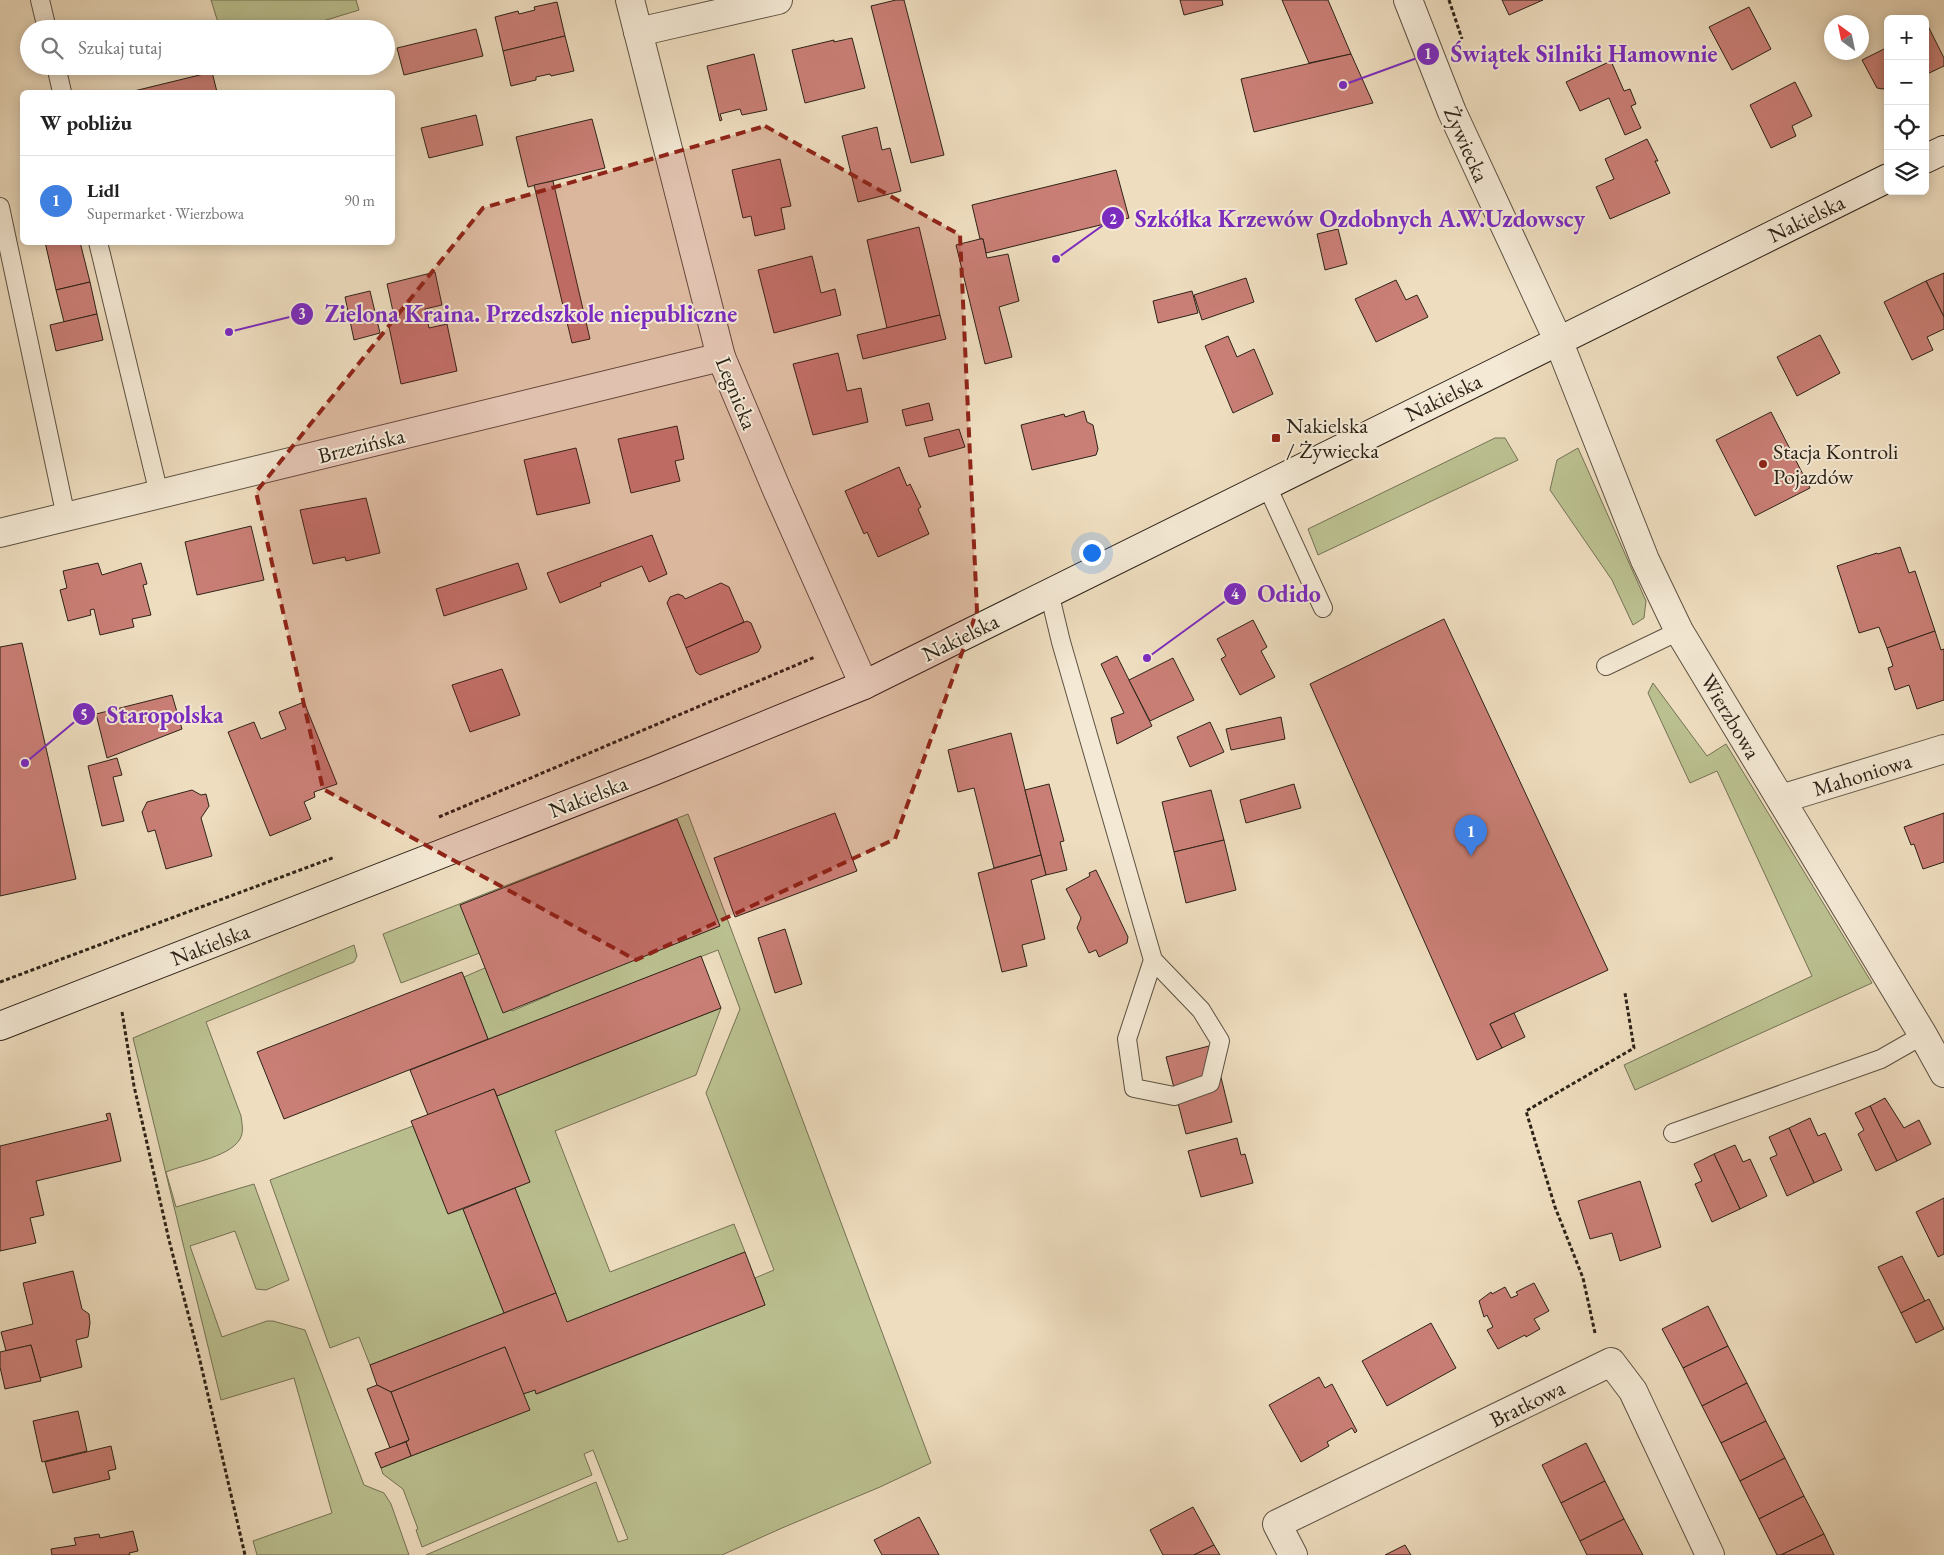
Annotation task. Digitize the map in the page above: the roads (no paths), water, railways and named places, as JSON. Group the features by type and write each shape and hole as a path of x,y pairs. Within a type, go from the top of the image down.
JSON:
{"street":[{"name":"Legnicka","path":"630,0 721,358 777,490 864,685"},
{"path":"638,32 778,0"},
{"name":"Żywiecka","path":"1408,0 1452,112 1558,340"},
{"path":"1929,157 1944,150"},
{"name":"Nakielska","path":"0,1026 651,772 864,685 1266,484 1884,180"},
{"name":"Wierzbowa","path":"1558,340 1645,560 1679,631 1923,1035 1944,1073"},
{"name":"Brzezińska","path":"0,533 721,358"},
{"name":"Mahoniowa","path":"1781,799 1944,749"},
{"name":"Bratkowa","path":"1292,1555 1277,1524 1611,1362 1633,1390 1710,1555"}],"lane":[{"path":"40,0 45,20"},
{"path":"58,75 62,90"},
{"path":"0,206 66,517"},
{"path":"99,245 159,494"},
{"path":"1266,484 1323,608"},
{"path":"1049,592 1063,652 1153,960 1201,1010 1220,1041 1210,1083 1174,1096 1134,1088 1127,1039 1153,960"},
{"path":"1606,666 1679,631"},
{"path":"1673,1133 1881,1059 1923,1035"}],"place":[{"name":"Świątek Silniki Hamownie","path":"1343,85"},
{"name":"Szkółka Krzewów Ozdobnych A.W.Uzdowscy","path":"1056,259"},
{"name":"Zielona Kraina. Przedszkole niepubliczne","path":"229,332"},
{"name":"Nakielska / Żywiecka","path":"1276,438"},
{"name":"Stacja Kontroli Pojazdów","path":"1763,464"},
{"name":"Odido","path":"1147,658"},
{"name":"Staropolska","path":"25,763"},
{"name":"Lidl","path":"1471,856"}]}
